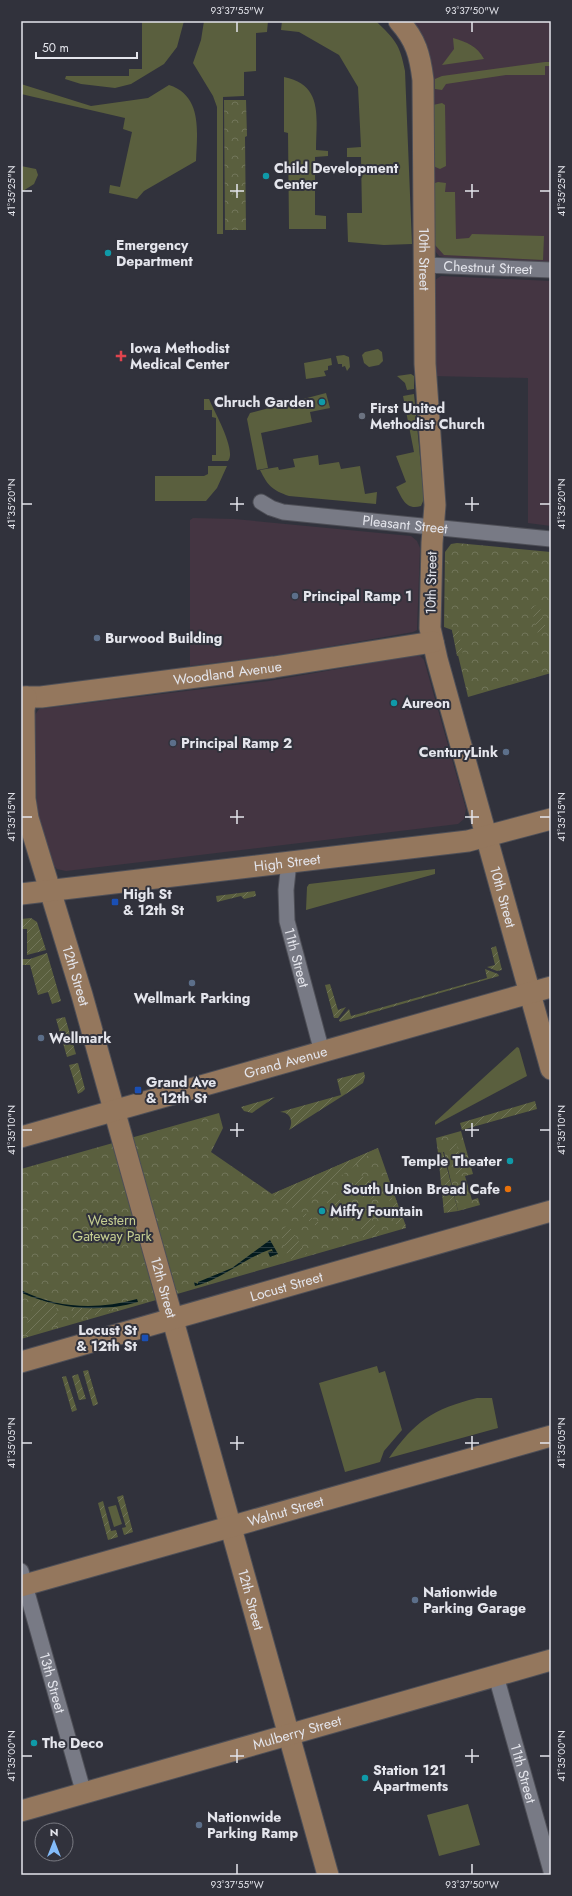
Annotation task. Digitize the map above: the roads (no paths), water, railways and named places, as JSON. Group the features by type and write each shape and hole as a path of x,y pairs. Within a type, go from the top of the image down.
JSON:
{"street":[{"name":"10th Street","path":"399,21 415,44 420,57 423,80 424,364 435,497 430,628 486,838 551,1070"},
{"name":"Chestnut Street","path":"424,265 551,270"},
{"name":"Pleasant Street","path":"261,502 271,508 283,512 551,539"},
{"name":"Woodland Avenue","path":"23,697 41,697 274,667 433,642"},
{"name":"12th Street","path":"23,697 25,799 28,818 49,891 70,953 115,1110 328,1875"},
{"name":"High Street","path":"21,894 468,841 486,838 551,819"},
{"name":"11th Street","path":"289,862 285,906 288,929 322,1052"},
{"name":"Grand Avenue","path":"21,1137 551,987"},
{"name":"Locust Street","path":"21,1362 551,1211"},
{"name":"Walnut Street","path":"22,1581 231,1527 551,1436"},
{"name":"13th Street","path":"22,1581 84,1794"},
{"name":"Mulberry Street","path":"21,1811 551,1660"},
{"name":"11th Street","path":"496,1676 551,1871"}],"place":[{"name":"Child Development Center","path":"266,176"},
{"name":"Emergency Department","path":"108,253"},
{"name":"Iowa Methodist Medical Center","path":"121,356"},
{"name":"Chruch Garden","path":"322,402"},
{"name":"First United Methodist Church","path":"362,416"},
{"name":"Principal Ramp 1","path":"295,596"},
{"name":"Burwood Building","path":"97,638"},
{"name":"Aureon","path":"394,703"},
{"name":"Principal Ramp 2","path":"173,743"},
{"name":"CenturyLink","path":"506,752"},
{"name":"High St & 12th St","path":"115,902"},
{"name":"Wellmark Parking","path":"192,983"},
{"name":"Wellmark","path":"41,1038"},
{"name":"Grand Ave & 12th St","path":"138,1090"},
{"name":"Temple Theater","path":"510,1161"},
{"name":"South Union Bread Cafe","path":"508,1189"},
{"name":"Miffy Fountain","path":"322,1211"},
{"name":"Locust St & 12th St","path":"145,1338"},
{"name":"Nationwide Parking Garage","path":"415,1600"},
{"name":"The Deco","path":"34,1743"},
{"name":"Station 121 Apartments","path":"365,1778"},
{"name":"Nationwide Parking Ramp","path":"199,1825"}],"park label":[{"name":"Western Gateway Park","path":"112,1228"}]}
